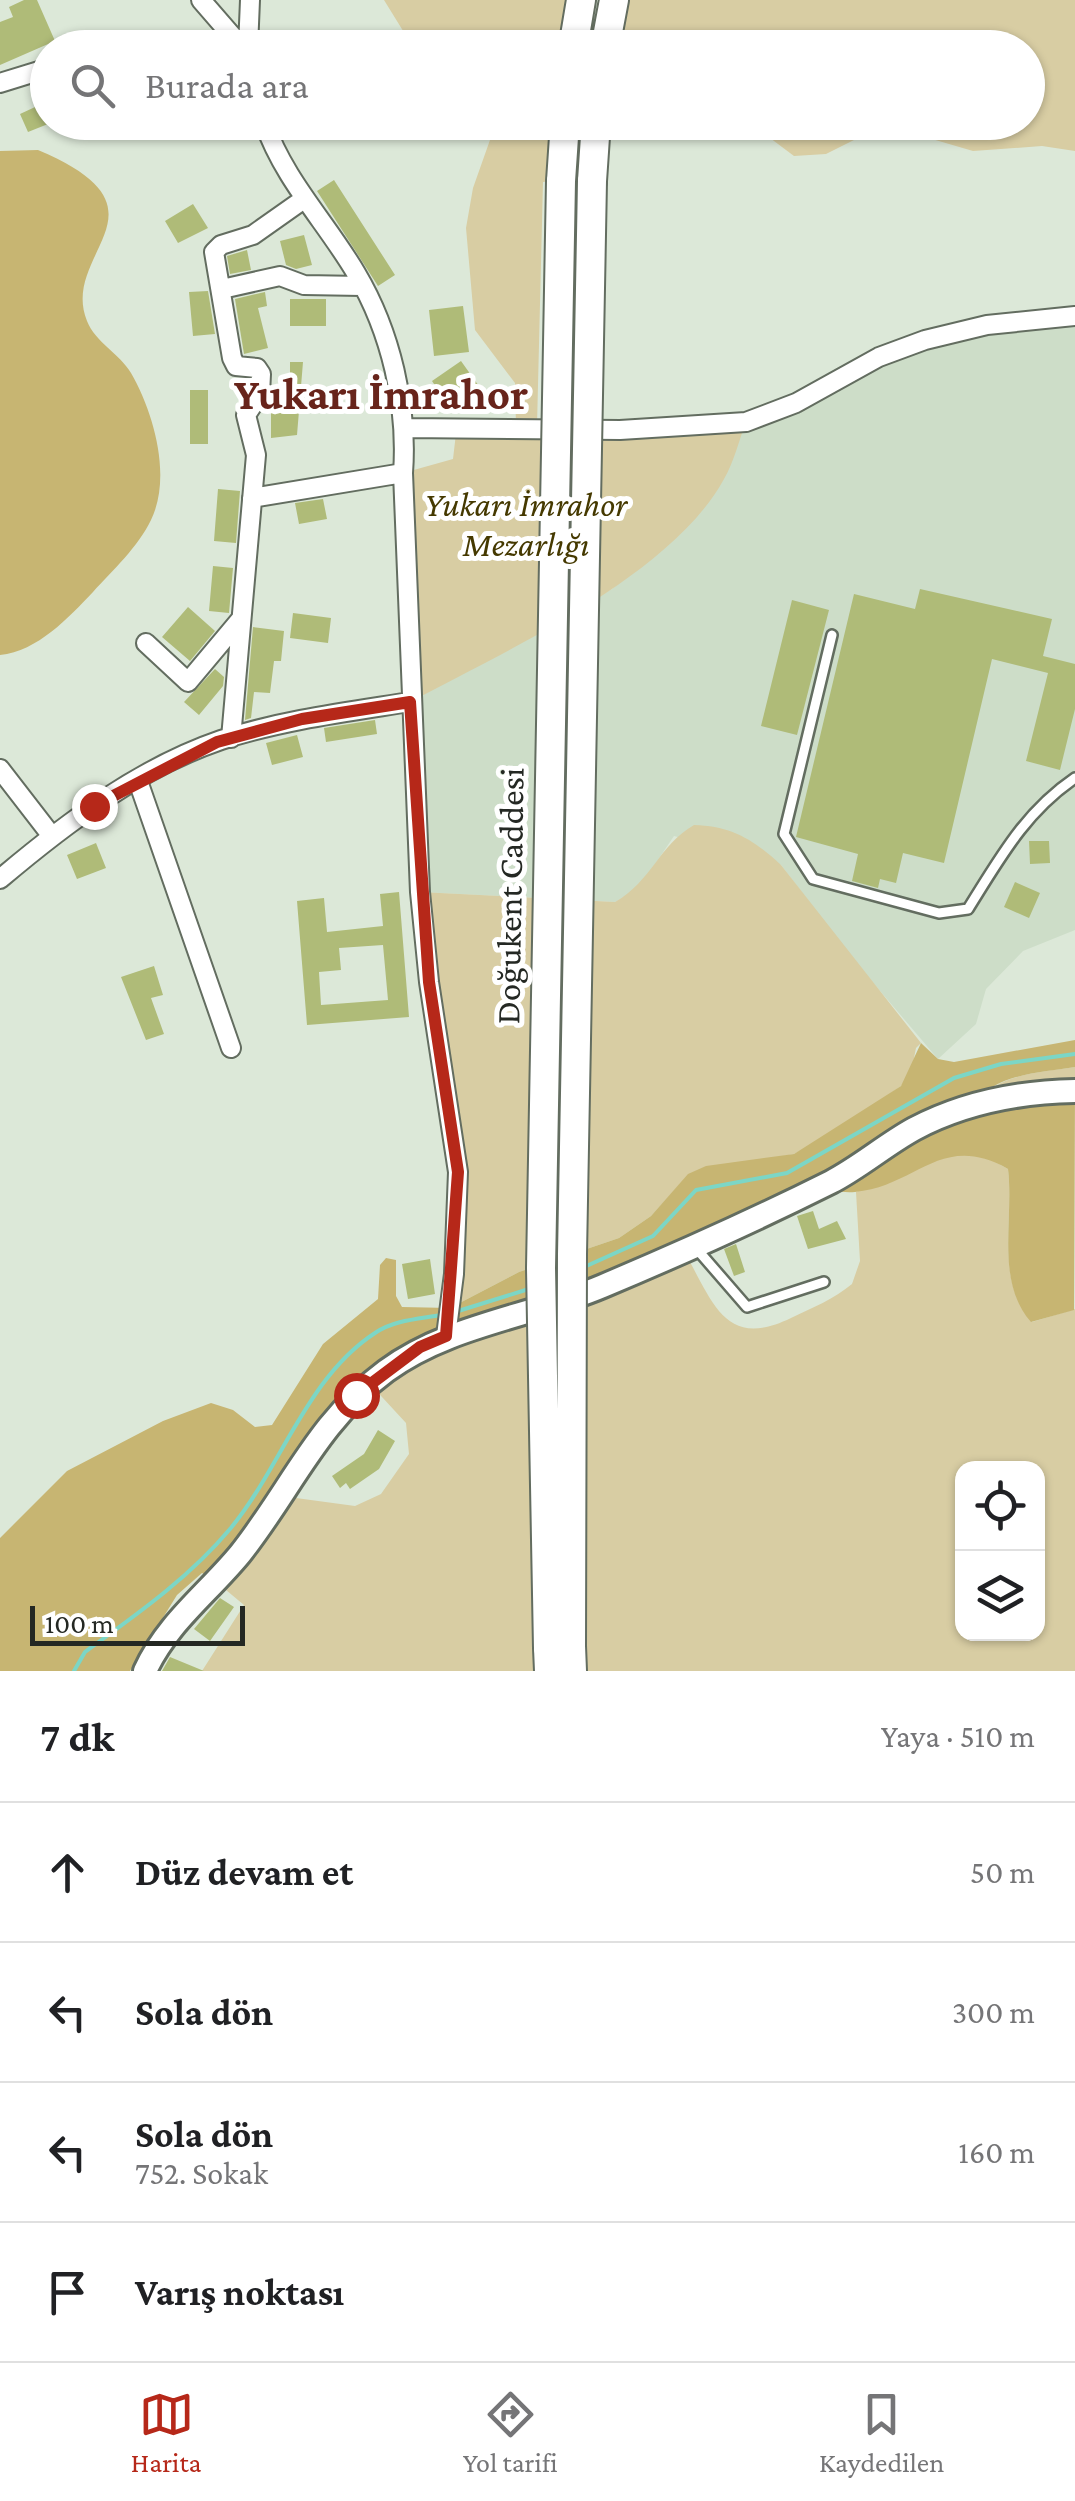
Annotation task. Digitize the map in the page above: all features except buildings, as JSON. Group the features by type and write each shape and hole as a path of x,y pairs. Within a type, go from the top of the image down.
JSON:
{"main road":[{"path":"576,30 581,0"},
{"path":"608,30 614,0"},
{"name":"Doğukent Caddesi","path":"560,1659 541,1268 564,140"},
{"name":"Doğukent Caddesi","path":"560,1659 595,140"}],"street":[{"path":"201,0 226,30"},
{"path":"243,30 250,0"},
{"path":"0,83 30,74"},
{"path":"273,140 304,199 362,286 380,325 406,428 402,473 410,702 429,982 458,1172 446,1336"},
{"path":"230,738 256,455 246,416 260,394 262,374 257,368 236,366 232,358 218,283 216,248 252,234 304,199"},
{"path":"222,289 280,276 304,285 362,286"},
{"path":"406,428 620,430 746,422 796,403 879,357 925,340 987,325 1075,316"},
{"path":"252,498 402,473"},
{"path":"146,643 188,682 242,618"},
{"path":"0,880 52,836 138,781 230,738 302,719 410,702"},
{"path":"0,769 52,836"},
{"path":"138,781 231,1048"},
{"path":"145,1671 172,1626 240,1554 330,1423 384,1372 420,1347 563,1303 830,1182 912,1130 946,1115 992,1100 1075,1091"}],"lane":[{"path":"832,635 784,834 813,879 938,913 958,913 968,909 1018,828 1047,797 1075,778"},
{"path":"692,1244 747,1307 824,1282"}],"shaded area":[{"path":"38,150 80,172 102,192 109,212 83,296 87,321 126,366 139,389 158,445 160,485 146,530 93,592 40,640 0,655 0,151"},
{"path":"1075,316 1075,930 1023,951 986,989 976,1024 938,1059 852,958 781,865 674,836 639,888 615,902 420,892 410,702 612,589 679,535 746,422 925,340"},
{"path":"1075,1040 1075,1067 1006,1080 976,1104 1075,1091 1074,1310 1031,1322 1020,1306 1009,1269 1008,1169 985,1159 964,1156 929,1164 876,1188 850,1192 816,1189 384,1372 214,1580 202,1573 177,1595 130,1671 0,1671 0,1538 67,1471 163,1421 211,1403 233,1410 255,1427 272,1425 323,1344 378,1299 380,1265 386,1258 396,1260 396,1296 402,1307 450,1308 519,1272 619,1238 651,1216 688,1174 706,1166 794,1154 901,1086 921,1043 938,1059 954,1062"}],"green space":[{"path":"384,0 581,0 576,30 403,30"},
{"path":"614,0 1075,0 1075,151 1042,146 973,151 935,140 1045,140 1045,30 608,30"},
{"name":"Yukarı İmrahor Mezarlığı","path":"490,140 564,140 561,181 543,182 537,426 746,422 724,479 699,514 666,548 583,608 410,702 403,473 453,459 457,425 516,426 515,383 475,330 466,228 473,188"},
{"path":"773,140 854,140 826,154 794,156"},
{"path":"694,825 742,836 781,865 921,1043 916,1048 911,1073 901,1086 832,1134 794,1154 688,1175 651,1216 619,1238 519,1272 450,1308 458,1204 420,892 615,902 638,884 672,843"},
{"path":"1075,1067 1075,1091 976,1106 983,1095 1005,1081"},
{"path":"966,1153 987,1157 1008,1169 1008,1249 1013,1288 1021,1306 1032,1322 1075,1309 1075,1671 202,1671 244,1605 214,1580 267,1511 296,1498 355,1506 381,1494 409,1454 406,1423 370,1384 384,1372 682,1248 723,1315 750,1328 768,1327 830,1299 852,1284 860,1261 856,1192 931,1161"}],"waterway":[{"path":"582,1268 653,1236 696,1190 787,1173 954,1078 1001,1064 1075,1054"},
{"path":"455,1312 532,1288"},
{"path":"74,1671 85,1652 180,1580 230,1529 312,1399 351,1352 390,1325 441,1315"}],"district":[{"name":"Yukarı İmrahor","path":"381,394"}],"route":[{"path":"94,806 182,758 253,730 410,702 429,982 458,1172 454,1274 446,1336 420,1347 356,1395"}]}
